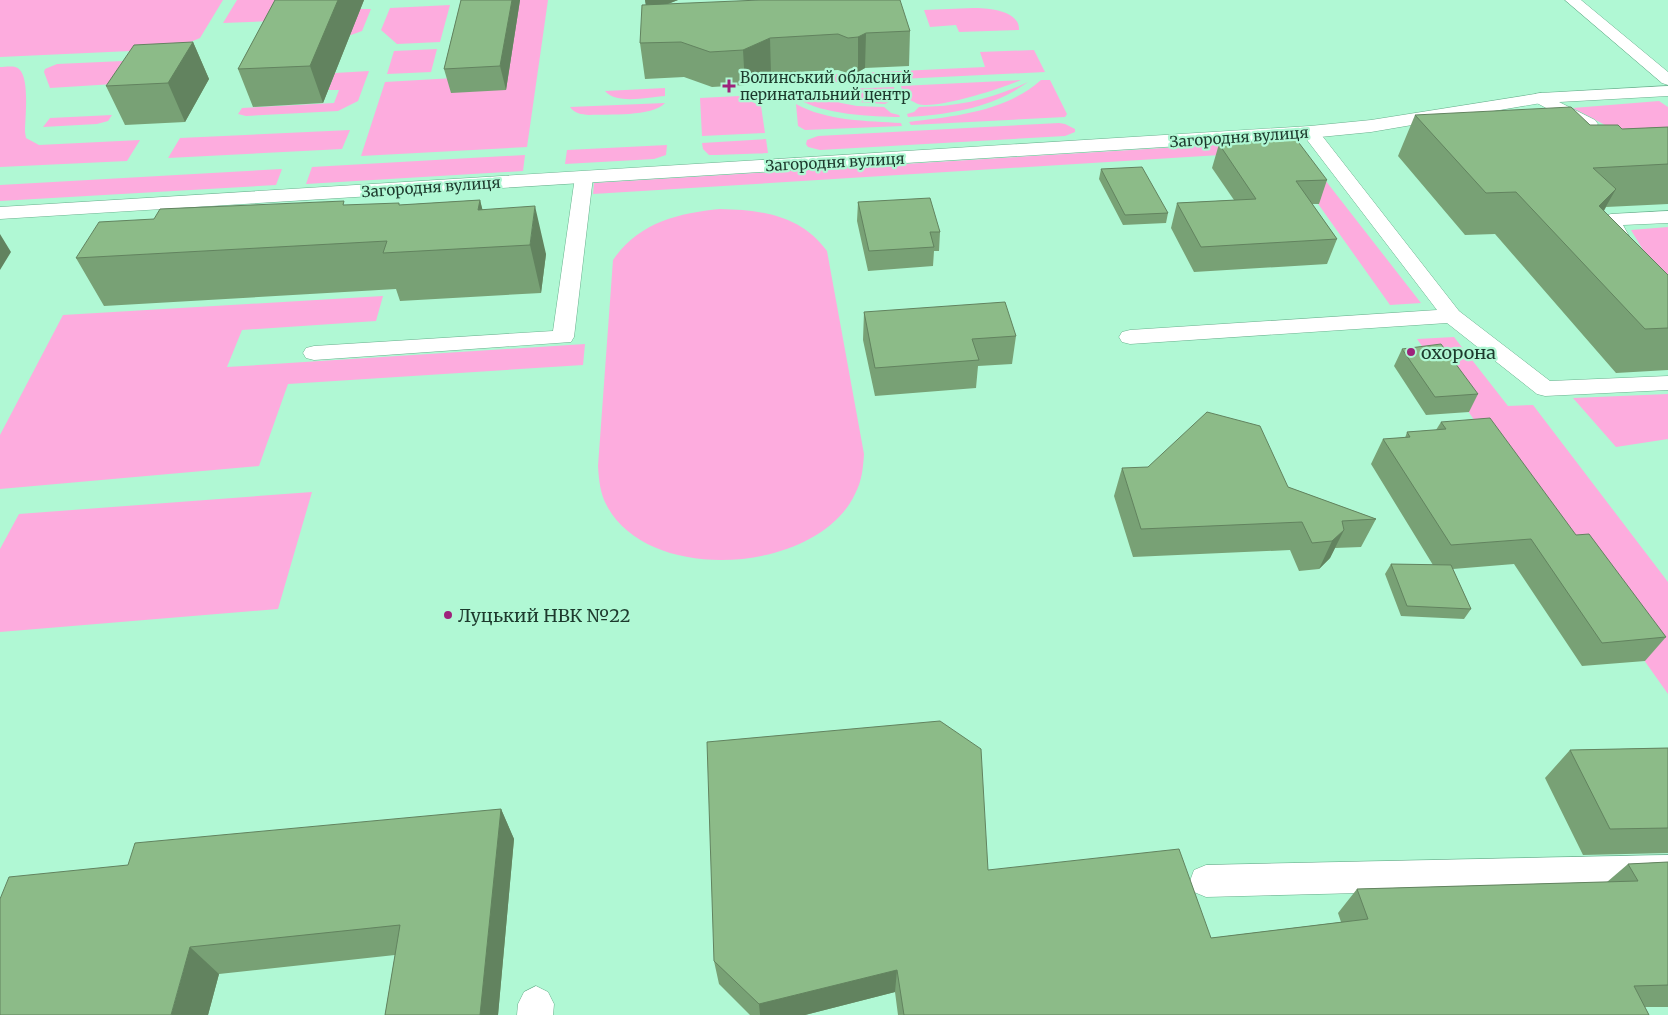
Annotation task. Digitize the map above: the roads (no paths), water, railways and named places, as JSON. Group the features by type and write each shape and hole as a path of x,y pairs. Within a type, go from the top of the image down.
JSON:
{"street":[{"name":"Загородня вулиця","path":"0,213 1310,132 1370,126 1541,98 1668,91"}],"lane":[{"path":"1572,0 1668,80"},
{"path":"1541,98 1606,134"},
{"path":"1310,132 1452,316 1545,389 1668,383"},
{"path":"314,354 563,337 584,177"},
{"path":"1668,217 1611,220 1637,268 1668,299"},
{"path":"1130,337 1452,316"},
{"path":"1206,881 1668,870"}],"place":[{"name":"Волинський обласний перинатальний центр","path":"729,86"},
{"name":"охорона","path":"1411,352"},
{"name":"Луцький НВК №22","path":"448,615"}]}
